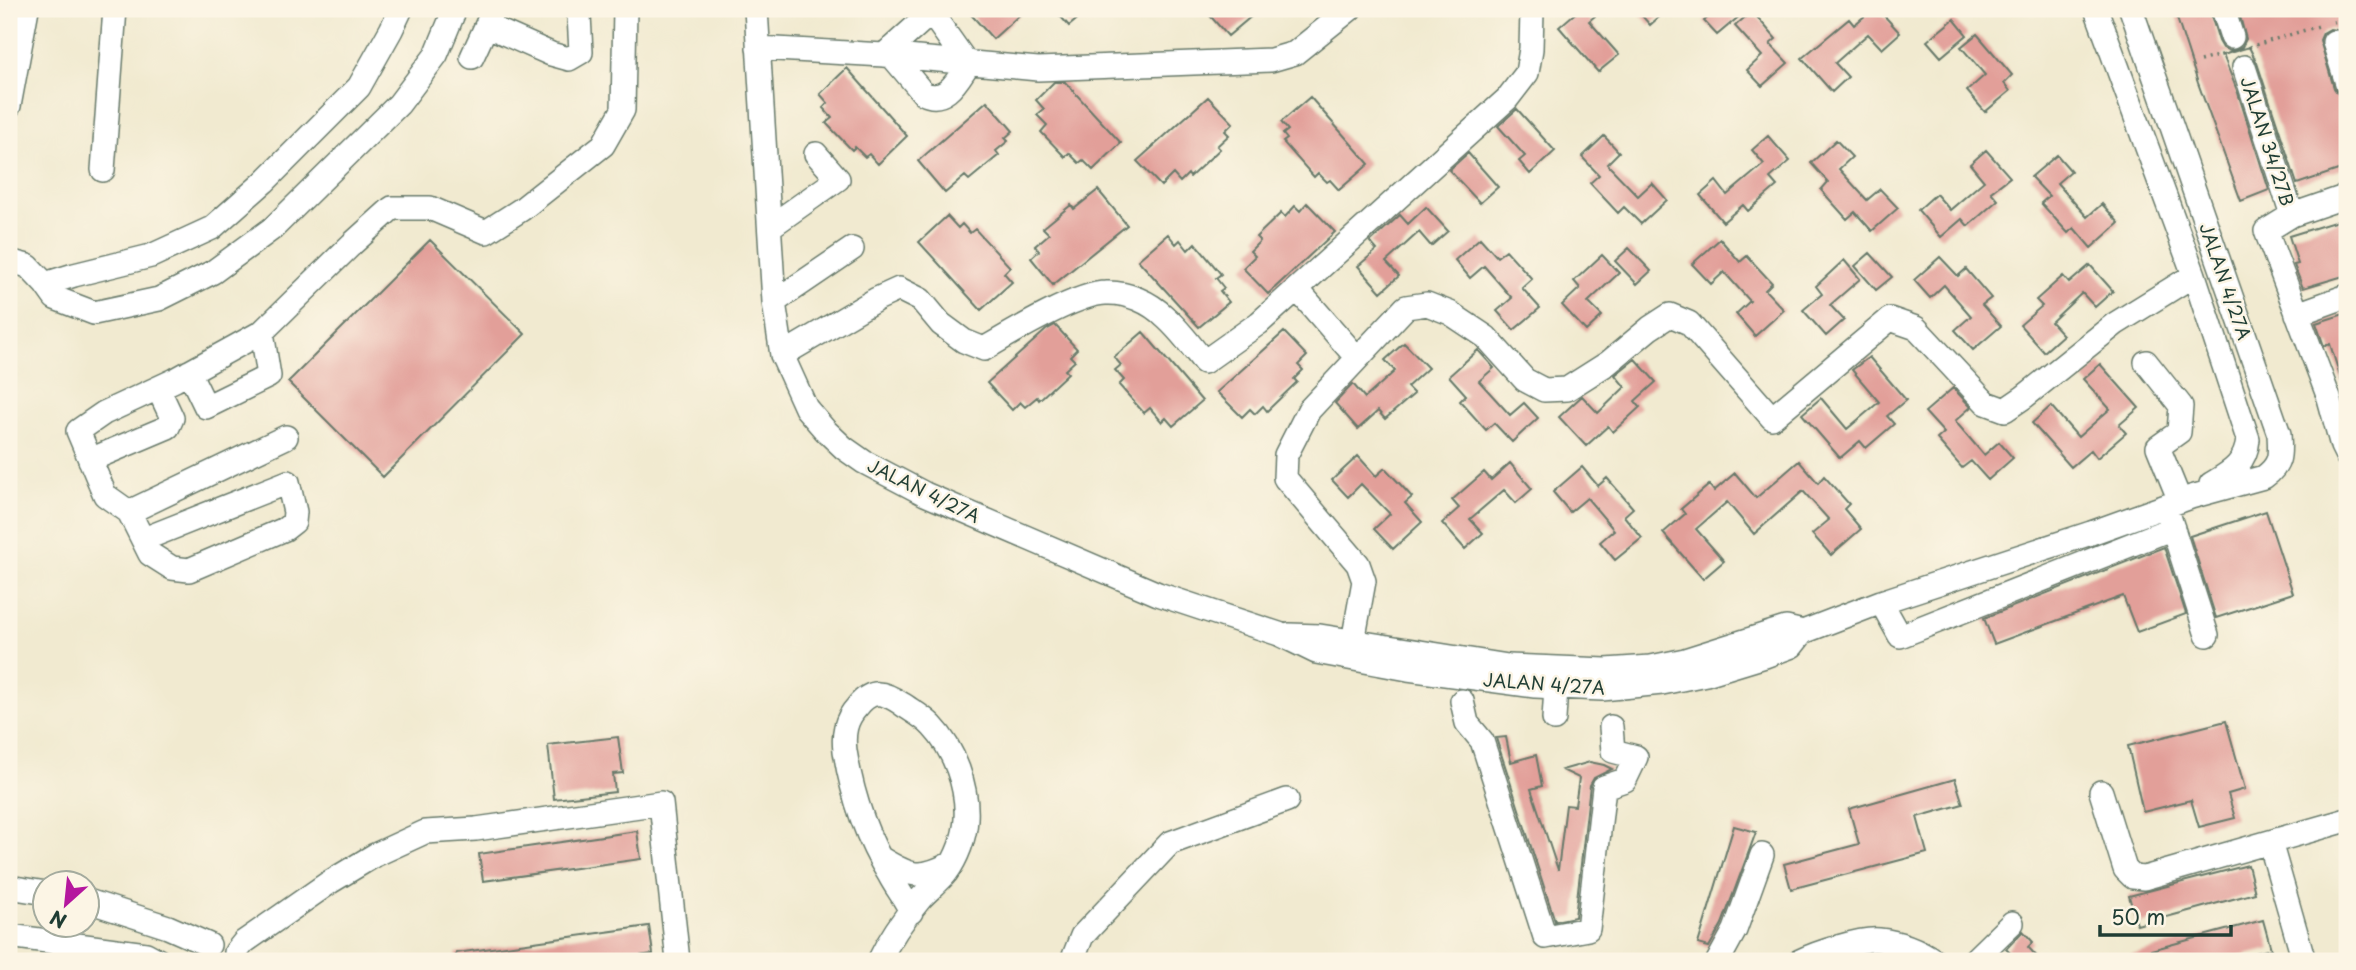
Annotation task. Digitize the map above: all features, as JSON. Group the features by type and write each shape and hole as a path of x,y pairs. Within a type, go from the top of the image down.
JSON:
{"street":[{"path":"9,106 27,9"},
{"path":"103,170 115,9"},
{"path":"44,284 151,256 212,228 264,182 359,87 401,9"},
{"path":"9,261 28,266 55,298 94,313 159,299 214,272 273,228 399,104 436,55 455,9"},
{"path":"472,57 491,18 551,54 569,59 582,52 579,15 575,9"},
{"path":"144,539 288,482 295,512 294,523 189,570 172,568 150,554 130,512 105,495 78,430 104,413 158,388 262,332 392,208 430,208 485,232 522,209 603,145 624,110 625,9"},
{"name":"JALAN 4/27A","path":"756,9 774,302 782,355 806,408 844,448 877,470 925,494 1158,594 1279,634 1317,652 1356,660 1557,678 1651,667 1702,656 1786,628 1803,632 1881,602 2179,502 2264,477 2274,470 2280,455 2279,434 2131,9"},
{"path":"758,48 888,55 1038,69 1271,60 1295,53 1350,9"},
{"name":"JALAN 4/27A","path":"2096,9 2193,275 2248,439 2245,456 2239,466 2179,502"},
{"name":"JALAN 34/27B","path":"2223,9 2292,215"},
{"path":"782,355 899,289 920,300 941,324 964,341 984,349 1035,320 1104,292 1132,296 1165,316 1204,362 1259,323 1507,99 1527,73 1532,10"},
{"path":"888,55 923,20 931,19 937,21 967,62"},
{"path":"2334,42 2347,83"},
{"path":"888,55 923,93 929,96 940,96 950,91 967,62"},
{"path":"2123,80 2152,69"},
{"path":"770,227 838,179 816,154"},
{"path":"2347,196 2292,215 2266,231 2297,314 2338,395 2342,446 2347,456"},
{"path":"774,302 852,249"},
{"path":"1353,642 1364,581 1358,564 1285,478 1286,455 1308,410 1406,307 1427,304 1450,313 1486,337 1525,380 1544,390 1567,389 1608,363 1650,328 1671,315 1689,323 1772,418 1890,319 1916,328 1986,403 2005,410 2115,324 2193,275"},
{"path":"1297,289 1357,358"},
{"path":"2297,314 2347,296"},
{"path":"188,372 206,407 269,376 262,332"},
{"path":"2146,362 2181,406 2179,432 2158,447 2179,502 2173,528 2207,635"},
{"path":"90,460 168,427 172,418 158,388"},
{"path":"130,512 285,437"},
{"path":"1881,602 1899,636 2173,528"},
{"name":"JALAN 4/27A","path":"1279,634 1320,636 1508,666 1557,678"},
{"path":"1554,719 1557,678"},
{"path":"878,961 887,945 911,912 919,900 946,873 958,853 966,820 959,771 942,738 930,724 888,695 872,694 861,701 845,724 845,748 858,806 880,857 905,897 911,912"},
{"path":"1462,701 1467,723 1482,741 1545,937 1588,929 1604,787 1625,780 1636,757 1613,751 1611,727"},
{"path":"2101,792 2125,869 2133,877 2144,878 2347,820"},
{"path":"1072,961 1082,936 1170,844 1287,800"},
{"path":"190,961 200,949 219,944 239,957 244,942 330,882 375,855 425,832 476,829 661,803 678,961"},
{"path":"2270,842 2304,961"},
{"path":"1718,961 1735,930 1762,855"},
{"path":"880,857 910,875 922,875 952,862"},
{"path":"9,887 32,891"},
{"path":"102,906 168,927 209,945"},
{"path":"1973,961 2012,923"},
{"path":"9,936 130,957 146,954 159,961"},
{"path":"1800,961 1818,952 1877,939 1921,952 1935,961"}],"path":[{"path":"2200,61 2347,18"}],"building":[{"path":"966,9 1026,9 993,39"},
{"path":"1054,9 1089,9 1069,26"},
{"path":"1204,9 1260,9 1228,36"},
{"path":"1580,9 1603,9 1589,21 1619,55 1598,72 1559,27"},
{"path":"1636,9 1668,9 1650,25"},
{"path":"1717,9 1748,9 1717,35 1704,21"},
{"path":"1873,9 1878,9 1900,33 1882,49 1868,34 1835,63 1848,77 1832,92 1802,58 1849,19 1854,25"},
{"path":"2174,9 2209,9 2219,41 2223,48 2230,51 2242,47 2246,39 2238,9 2347,9 2347,38 2343,31 2330,29 2323,33 2320,40 2334,88 2338,94 2347,97 2347,167 2297,184 2257,63 2249,47 2223,55 2269,190 2241,201"},
{"path":"1752,11 1776,39 1770,44 1788,63 1762,86 1747,70 1762,56 1735,26"},
{"path":"1954,19 1967,35 1941,57 1927,41"},
{"path":"1977,34 2012,75 2004,83 2010,91 1985,112 1967,91 1985,75 1961,47"},
{"path":"847,68 907,136 878,164 869,154 865,157 855,147 852,150 826,123 832,118 823,108 828,103 820,94"},
{"path":"1054,82 1065,82 1121,143 1093,170 1083,160 1079,163 1069,153 1065,157 1041,132 1047,125 1037,115 1044,109 1036,100"},
{"path":"1208,97 1233,123 1225,131 1229,135 1217,146 1220,149 1190,177 1188,174 1180,182 1173,174 1161,186 1137,161"},
{"path":"1310,97 1369,164 1339,190 1330,180 1327,182 1318,173 1314,177 1283,142 1287,139 1283,134 1288,130 1281,122"},
{"path":"987,101 1013,131 1005,138 1008,141 996,151 999,155 969,180 965,176 945,193 918,161"},
{"path":"1517,109 1555,151 1530,174 1519,161 1525,156 1498,126"},
{"path":"1604,136 1619,152 1607,164 1638,196 1652,183 1667,200 1641,224 1624,207 1618,213 1590,183 1599,175 1582,157"},
{"path":"1768,136 1790,161 1770,178 1777,186 1748,211 1743,205 1723,222 1700,195 1716,181 1727,195 1764,164 1752,150"},
{"path":"1836,140 1852,157 1839,169 1867,200 1880,189 1898,208 1872,231 1855,212 1847,219 1821,190 1828,182 1811,163"},
{"path":"1986,150 2010,177 1991,192 1998,200 1968,226 1962,219 1941,237 1918,210 1936,194 1950,210 1984,181 1970,164"},
{"path":"1468,153 1498,187 1480,203 1449,170"},
{"path":"2057,155 2071,171 2057,183 2087,217 2102,204 2119,223 2091,248 2074,228 2068,233 2041,203 2049,196 2031,177"},
{"path":"1098,190 1127,225 1053,285 1031,258 1039,251 1035,246 1049,234 1043,228 1071,205 1074,209"},
{"path":"1307,203 1335,232 1268,294 1243,268 1255,256 1250,251 1260,241 1256,237 1281,213 1285,217 1295,206 1300,211"},
{"path":"1426,207 1448,231 1431,246 1419,232 1386,262 1399,276 1381,292 1358,266 1377,250 1370,242 1400,215 1408,224"},
{"path":"947,216 958,228 962,224 970,233 975,229 1010,267 1004,273 1012,282 981,310 919,242"},
{"path":"2347,218 2347,275 2303,288 2294,265 2298,264 2289,236"},
{"path":"1168,234 1176,244 1180,240 1188,250 1195,243 1221,274 1216,278 1224,288 1220,291 1229,302 1199,327 1138,260"},
{"path":"1480,238 1497,257 1506,250 1532,279 1522,288 1540,308 1514,330 1497,311 1512,298 1484,266 1470,278 1455,260"},
{"path":"1720,239 1740,262 1747,256 1772,283 1765,290 1784,310 1755,336 1736,314 1750,301 1724,272 1711,284 1692,264"},
{"path":"430,240 525,334 383,477 288,382"},
{"path":"1629,248 1651,271 1637,284 1615,261"},
{"path":"1870,253 1892,277 1876,290 1855,266"},
{"path":"1602,255 1619,273 1588,302 1602,316 1586,331 1562,305 1580,288 1574,281"},
{"path":"1940,257 1958,276 1966,269 1991,298 1982,305 2001,326 1973,350 1955,330 1971,316 1944,285 1930,298 1914,280"},
{"path":"1844,260 1860,279 1830,305 1844,320 1826,336 1803,310 1822,294 1816,286"},
{"path":"2090,265 2113,291 2095,307 2082,293 2051,322 2063,335 2044,352 2020,325 2042,306 2036,300 2063,276 2069,283"},
{"path":"2347,313 2347,388 2344,389 2330,344 2324,346 2316,323"},
{"path":"1055,325 1077,349 1070,356 1075,361 1065,370 1068,373 1039,400 1037,397 1025,407 1020,402 1012,410 987,383"},
{"path":"1143,332 1202,401 1173,426 1166,418 1162,422 1150,408 1144,413 1119,385 1124,380 1115,370 1121,365 1114,357"},
{"path":"1284,332 1307,356 1298,365 1303,370 1294,379 1297,382 1267,411 1263,406 1255,414 1250,409 1242,417 1217,392"},
{"path":"1404,343 1428,368 1407,387 1414,394 1385,419 1378,411 1358,429 1335,403 1353,384 1365,398 1395,371 1385,360"},
{"path":"1478,350 1494,368 1479,381 1510,415 1524,403 1538,418 1512,442 1494,423 1486,430 1460,401 1466,395 1449,376"},
{"path":"1869,357 1906,400 1887,416 1894,424 1866,448 1860,441 1840,458 1802,414 1821,398 1847,429 1879,402 1852,370"},
{"path":"1635,359 1656,382 1635,401 1640,407 1613,432 1608,426 1586,446 1559,417 1582,396 1598,413 1625,387 1615,375"},
{"path":"2100,364 2139,408 2119,425 2126,433 2097,458 2091,450 2071,467 2032,423 2051,406 2078,437 2110,409 2083,379"},
{"path":"1953,388 1971,407 1955,421 1984,455 1999,442 2013,458 1988,480 1971,461 1962,468 1937,439 1944,433 1925,412"},
{"path":"1358,456 1376,476 1385,468 1412,497 1405,503 1422,522 1393,549 1374,529 1390,514 1361,484 1348,497 1332,480"},
{"path":"1799,461 1818,483 1824,476 1849,504 1844,509 1861,529 1831,555 1812,534 1829,520 1803,491 1754,534 1727,502 1696,529 1724,561 1703,579 1663,533 1685,514 1681,509 1709,485 1714,491 1735,473 1756,498"},
{"path":"1510,463 1532,489 1516,503 1504,490 1470,519 1483,533 1465,549 1442,523 1459,508 1452,500 1484,472 1491,480"},
{"path":"1582,467 1598,486 1607,478 1633,508 1624,516 1642,538 1615,560 1600,542 1614,530 1587,498 1570,512 1553,492"},
{"path":"2266,511 2293,593 2216,618 2190,536"},
{"path":"2164,547 2186,614 2137,632 2123,596 1994,644 1984,618"},
{"path":"2226,721 2245,789 2228,794 2235,818 2199,827 2191,800 2143,812 2128,746"},
{"path":"618,737 623,773 613,774 615,792 554,799 548,745"},
{"path":"1506,737 1511,762 1536,755 1542,786 1531,789 1558,870 1566,805 1575,806 1579,778 1562,770 1590,762 1612,769 1594,778 1590,785 1575,917 1555,921 1496,738"},
{"path":"1955,779 1963,804 1917,817 1927,853 1791,889 1784,864 1859,844 1849,809"},
{"path":"1734,826 1756,832 1722,924 1709,947 1698,944"},
{"path":"637,831 641,859 483,881 479,854"},
{"path":"2248,865 2255,893 2137,925 2129,896"},
{"path":"2263,920 2271,949 2223,961 2126,961 2125,957"},
{"path":"649,926 653,954 602,961 457,961 456,953"},
{"path":"2023,931 2033,942 2028,947 2041,961 2018,961 2006,949"}]}
